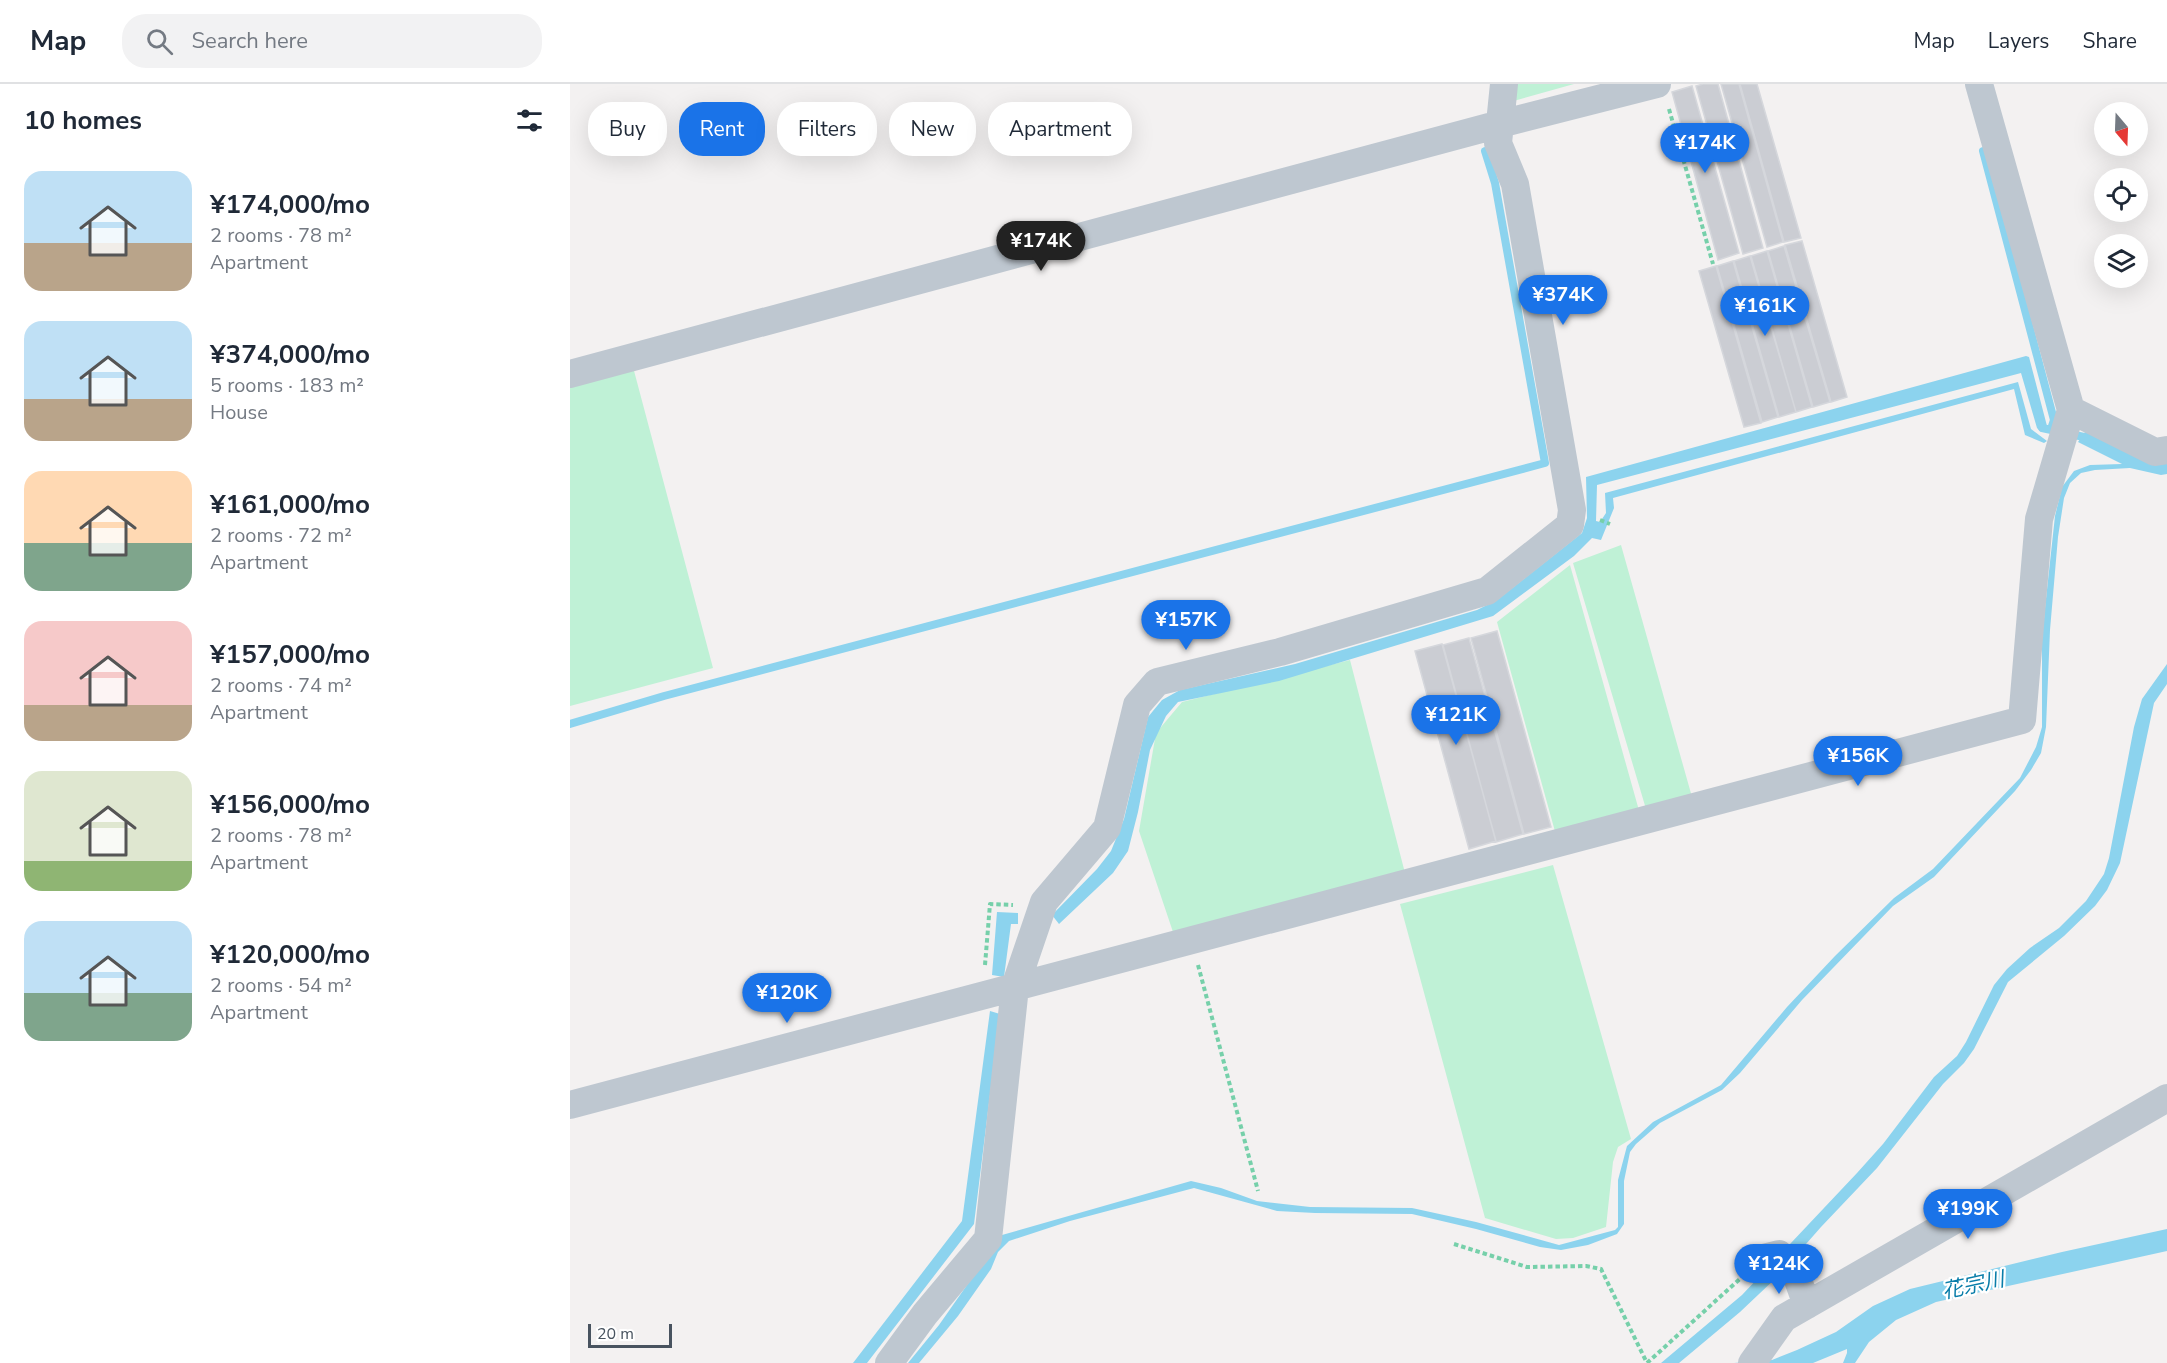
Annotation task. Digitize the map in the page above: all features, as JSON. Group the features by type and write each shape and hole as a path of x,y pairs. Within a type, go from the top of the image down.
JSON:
{"street":[{"path":"889,1363 925,1314 988,1239 1016,987 1043,906 1107,828 1137,705 1157,682 1280,652 1487,591 1570,525 1572,510 1515,184 1498,143 1504,84"},
{"path":"570,1106 2022,720 2039,519 2071,410 1979,84"},
{"path":"570,374 1500,124 1662,95"},
{"path":"2071,410 2155,452 2167,450"},
{"path":"1752,1363 1784,1318 2167,1098"},
{"path":"1778,1260 1807,1305"}],"path":[{"path":"1662,95 1713,264"},
{"path":"982,996 990,904 1043,906"},
{"path":"1192,940 1258,1191"},
{"path":"1454,1244 1527,1267 1586,1266 1600,1269 1647,1363 1778,1260"}],"green space":[{"path":"1512,84 1574,84 1510,102"},
{"path":"633,367 713,668 570,706 570,383"},
{"path":"1621,545 1692,797 1646,809 1573,563"},
{"path":"1570,565 1640,814 1556,835 1497,622"},
{"path":"1350,660 1405,873 1173,932 1139,831 1156,733 1182,702"},
{"path":"1553,865 1631,1139 1618,1147 1613,1162 1606,1227 1573,1238 1556,1239 1485,1218 1400,904"}],"water":[{"path":"2029,357 2047,426 2045,431 2041,432 2037,428 2021,373 1597,485 1596,521 1600,522 1606,513 1605,493 2018,382 2031,429 2047,441 2044,443 2025,435 2014,389 1613,498 1614,508 1601,540 1592,538 1574,556 1493,616 1279,681 1178,702 1166,716 1150,750 1128,851 1113,873 1059,924 1052,915 1097,869 1111,851 1124,819 1148,717 1162,700 1180,690 1295,664 1477,610 1497,600 1582,533 1587,518 1586,477"},
{"path":"2085,432 2167,463 2167,474 2161,475 2130,468 2095,470 2081,473 2070,483 2064,498 2058,537 2050,630 2046,727 2041,753 2015,791 1934,877 1893,906 1802,1000 1740,1073 1722,1090 1660,1123 1636,1144 1630,1152 1624,1181 1624,1224 1617,1234 1588,1245 1561,1250 1540,1247 1412,1214 1277,1211 1194,1188 1070,1221 1009,1241 998,1252 991,1269 958,1316 919,1363 908,1363 939,1325 1002,1235 1191,1181 1221,1188 1257,1201 1310,1207 1412,1208 1476,1222 1559,1245 1615,1230 1618,1227 1618,1180 1627,1146 1653,1122 1721,1085 1787,1007 1835,956 1894,898 1933,869 2020,778 2036,747 2042,727 2042,639 2055,516 2062,487 2074,471 2090,465 2122,464 2078,442"},
{"path":"2167,664 2167,684 2154,703 2120,863 2107,890 2095,906 2064,936 2008,982 1974,1049 1964,1063 1943,1084 1877,1168 1777,1277 1740,1312 1679,1363 1661,1363 1742,1295 1857,1173 1883,1144 1934,1077 1957,1056 1994,985 2007,969 2030,948 2059,928 2086,901 2104,874 2109,858 2134,727 2142,699"},
{"path":"997,912 1018,913 1018,924 1011,924 1004,977 992,975"},
{"path":"990,1011 1000,1014 974,1224 867,1363 853,1363 962,1221"},
{"name":"花宗川","path":"2167,1229 2167,1251 1936,1302 1896,1320 1869,1342 1855,1363 1843,1363 1847,1349 1813,1363 1734,1363 1772,1360 1797,1350 1836,1332 1873,1306 1910,1289"}],"building":[{"path":"1718,84 1763,248 1743,254 1696,86"},
{"path":"1721,84 1739,84 1783,242 1767,247"},
{"path":"1740,84 1757,84 1801,238 1784,242"},
{"path":"1692,86 1739,253 1718,260 1672,92"},
{"path":"1802,241 1847,397 1831,402 1785,245"},
{"path":"1784,246 1830,402 1813,407 1768,251"},
{"path":"1767,251 1812,407 1796,412 1751,256"},
{"path":"1750,256 1796,412 1779,417 1734,261"},
{"path":"1733,261 1778,417 1762,422 1717,266"},
{"path":"1716,266 1761,423 1744,427 1699,271"},
{"path":"1497,631 1551,827 1524,834 1471,638"},
{"path":"1469,638 1523,834 1496,842 1443,645"},
{"path":"1442,644 1496,841 1469,849 1415,651"}],"waterway":[{"path":"570,724 664,696 1545,463 1495,183 1485,151"},
{"path":"1983,151 2054,420 2051,429"},
{"path":"2040,420 2042,428 2084,437 2092,441"}]}
